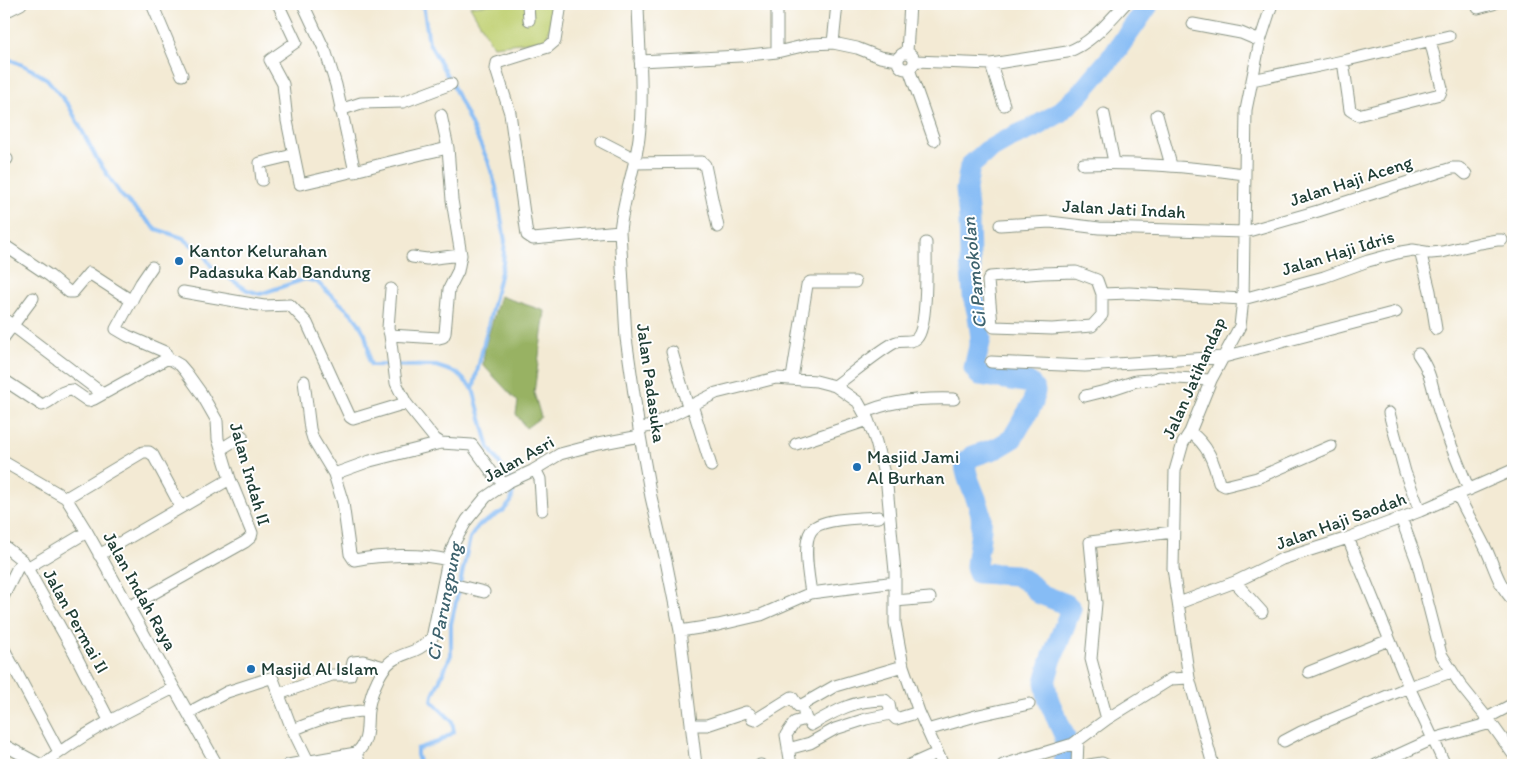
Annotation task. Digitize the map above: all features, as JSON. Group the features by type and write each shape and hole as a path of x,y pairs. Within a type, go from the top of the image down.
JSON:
{"street":[{"path":"4,9 6,11 21,4"},
{"path":"152,4 182,75"},
{"path":"280,4 279,6 296,42 270,60 283,84 293,155 300,184 448,148"},
{"path":"303,4 326,54 336,85 355,172"},
{"path":"528,4 529,20"},
{"path":"561,4 553,44 497,63 496,69 510,113 527,235 533,239 620,231"},
{"name":"Jalan Padasuka","path":"638,4 640,118 635,161 621,216 620,231 626,338 651,497 680,631 696,765"},
{"path":"833,43 837,4"},
{"path":"902,56 910,4"},
{"path":"912,65 991,64 1076,49 1094,37 1125,4"},
{"name":"Jalan Jatihandap","path":"1213,765 1189,678 1173,568 1175,471 1183,443 1190,432 1211,380 1240,326 1243,299 1245,232 1246,110 1260,41 1272,4"},
{"path":"1477,4 1478,8 1493,4"},
{"path":"777,5 777,52"},
{"path":"1193,24 1241,32 1260,41"},
{"path":"1252,80 1449,36"},
{"path":"1343,61 1350,110 1358,114 1372,112 1440,94 1442,88 1430,40"},
{"path":"640,61 740,56 777,52 811,44 833,43 857,48 880,57 913,55 912,65 934,140"},
{"path":"991,64 1004,105"},
{"path":"340,110 361,103 403,102 451,84"},
{"path":"1104,114 1114,162"},
{"path":"390,335 439,338 444,337 446,333 450,289 458,272 461,255 452,200 448,148 441,115"},
{"path":"1157,115 1171,165"},
{"path":"602,142 635,161 702,162 705,165 718,227"},
{"path":"262,180 260,163 293,155"},
{"path":"1083,164 1114,162 1171,165 1245,174"},
{"name":"Jalan Haji Aceng","path":"1245,232 1452,168 1459,168 1466,174"},
{"name":"Jalan Jati Indah","path":"1000,225 1050,222 1099,228 1245,232"},
{"name":"Jalan Haji Idris","path":"1102,294 1129,293 1243,299 1324,277 1386,255 1413,250 1431,253 1442,252 1502,240"},
{"path":"926,243 925,307 918,337 912,341 895,342 835,386 858,402 866,416 876,442 887,486 894,563 895,623 903,666 919,712 943,765"},
{"path":"4,245 34,264 69,292 73,292 90,273 132,301 152,267"},
{"path":"1420,251 1430,291 1436,329"},
{"path":"412,257 427,259 461,255"},
{"path":"1076,272 1097,280 1102,294 1102,315 1091,327 1052,329 994,327 991,323 988,281 990,277 994,276 1076,272"},
{"path":"792,378 807,285 810,282 855,282"},
{"path":"391,289 388,328 394,375 406,403 430,434 441,444"},
{"path":"182,292 264,306 290,305 307,324 350,417 353,419 406,403"},
{"path":"4,337 8,322 32,298"},
{"name":"Jalan Indah II","path":"129,607 251,537 252,533 230,479 218,439 217,421 201,393 180,365 168,358 164,352 117,330 116,327 132,301"},
{"path":"991,362 1085,366 1224,357 1396,312"},
{"path":"8,322 103,394"},
{"path":"672,352 711,466"},
{"path":"1418,354 1429,372 1442,420 1469,490"},
{"path":"4,380 42,405 65,390 72,390 88,401 168,358"},
{"path":"1085,396 1136,381 1160,377 1211,380"},
{"path":"72,390 80,378"},
{"name":"Jalan Asri","path":"384,667 390,661 425,645 432,638 448,560 455,540 467,520 486,497 510,481 560,454 576,448 640,432 716,393 733,387 765,380 792,378 835,386"},
{"path":"304,381 308,417 313,439 334,474 343,504 350,554 354,560 424,555 448,560"},
{"path":"796,444 866,416 873,409 906,401 954,399"},
{"path":"1389,413 1405,472 1420,511"},
{"path":"1190,432 1202,440 1215,466 1219,483 1225,486 1256,478 1330,446"},
{"path":"221,450 242,436"},
{"path":"334,474 370,461 441,444 472,446 494,475 510,481"},
{"path":"66,498 146,452 153,455 181,507"},
{"name":"Jalan Indah Raya","path":"4,462 66,498 87,532 217,765"},
{"path":"535,469 540,479 542,510"},
{"name":"Jalan Haji Saodah","path":"1179,603 1235,582 1282,559 1348,538 1512,473"},
{"path":"99,554 230,479"},
{"path":"1458,495 1487,552 1499,581 1513,600"},
{"path":"811,594 806,556 809,533 812,529 830,522 879,517"},
{"path":"1401,518 1417,561 1440,654 1451,672 1513,754"},
{"path":"4,595 18,567 87,532"},
{"path":"1107,719 1091,659 1096,603 1090,542 1173,532"},
{"path":"1348,538 1408,687 1444,765"},
{"name":"Jalan Permai II","path":"4,546 25,565 74,652 109,720"},
{"path":"444,582 484,592"},
{"path":"1235,582 1262,612"},
{"path":"680,631 718,625 761,614 811,594 888,583"},
{"path":"895,601 930,598"},
{"path":"1309,672 1389,640"},
{"path":"5,655 58,752"},
{"path":"279,694 332,675 350,675 353,662 363,661 384,667 374,687 368,711 366,739 363,748 356,753 288,765"},
{"path":"800,706 835,686 903,666"},
{"path":"1284,741 1408,687 1451,672"},
{"path":"188,713 227,692 270,678 275,682 293,730 308,761"},
{"path":"1003,765 1052,751 1075,742 1107,719 1171,679 1189,678"},
{"path":"4,745 42,765 58,752 109,720 174,688"},
{"path":"691,725 707,725 746,712 755,720 792,698 800,706 806,719 811,724 862,700 885,700 889,704 891,714 896,719 919,712"},
{"path":"927,730 979,715 1029,704"},
{"path":"1376,765 1433,739 1489,721 1513,704"},
{"path":"293,730 332,716 349,712 368,711"},
{"path":"788,749 810,743 835,729 866,719 891,714"},
{"path":"791,765 786,735 795,722 806,719"},
{"path":"1075,742 1077,765"},
{"path":"356,753 360,765"},
{"path":"910,765 937,753"},
{"path":"1089,765 1106,765"}],"green space":[{"path":"554,4 547,40 493,46 470,6"},
{"path":"500,296 545,311 534,393 541,417 526,428 516,414 518,402 483,365 485,346"}],"waterway":[{"path":"423,4 429,43 454,88 488,161 496,187 505,241 503,263 473,389"},
{"name":"Ci Pamokolan","path":"1064,765 1065,737 1048,699 1045,682 1071,609 1066,604 1040,594 1030,584 1016,575 978,573 976,566 981,515 967,475 965,462 973,456 997,448 1012,439 1033,403 1035,391 1030,383 979,375 974,368 981,338 973,295 966,189 970,166 987,151 1059,113 1078,96 1114,54 1149,4"},
{"name":"Ci Parungpung","path":"4,57 27,67 47,79 69,106 97,159 121,195 156,229 183,238 204,255 211,266 247,290 260,294 305,279 317,282 351,313 358,322 365,334 371,365 436,366 457,373 473,389 489,448 511,480 513,491 511,502 503,511 478,526 470,538 451,624 451,655 432,701 452,721 454,732 438,742 417,749 420,765"}],"place":[{"name":"Kantor Kelurahan Padasuka Kab Bandung","path":"179,261"},
{"name":"Masjid Jami Al Burhan","path":"857,467"},
{"name":"Masjid Al Islam","path":"251,669"}]}
